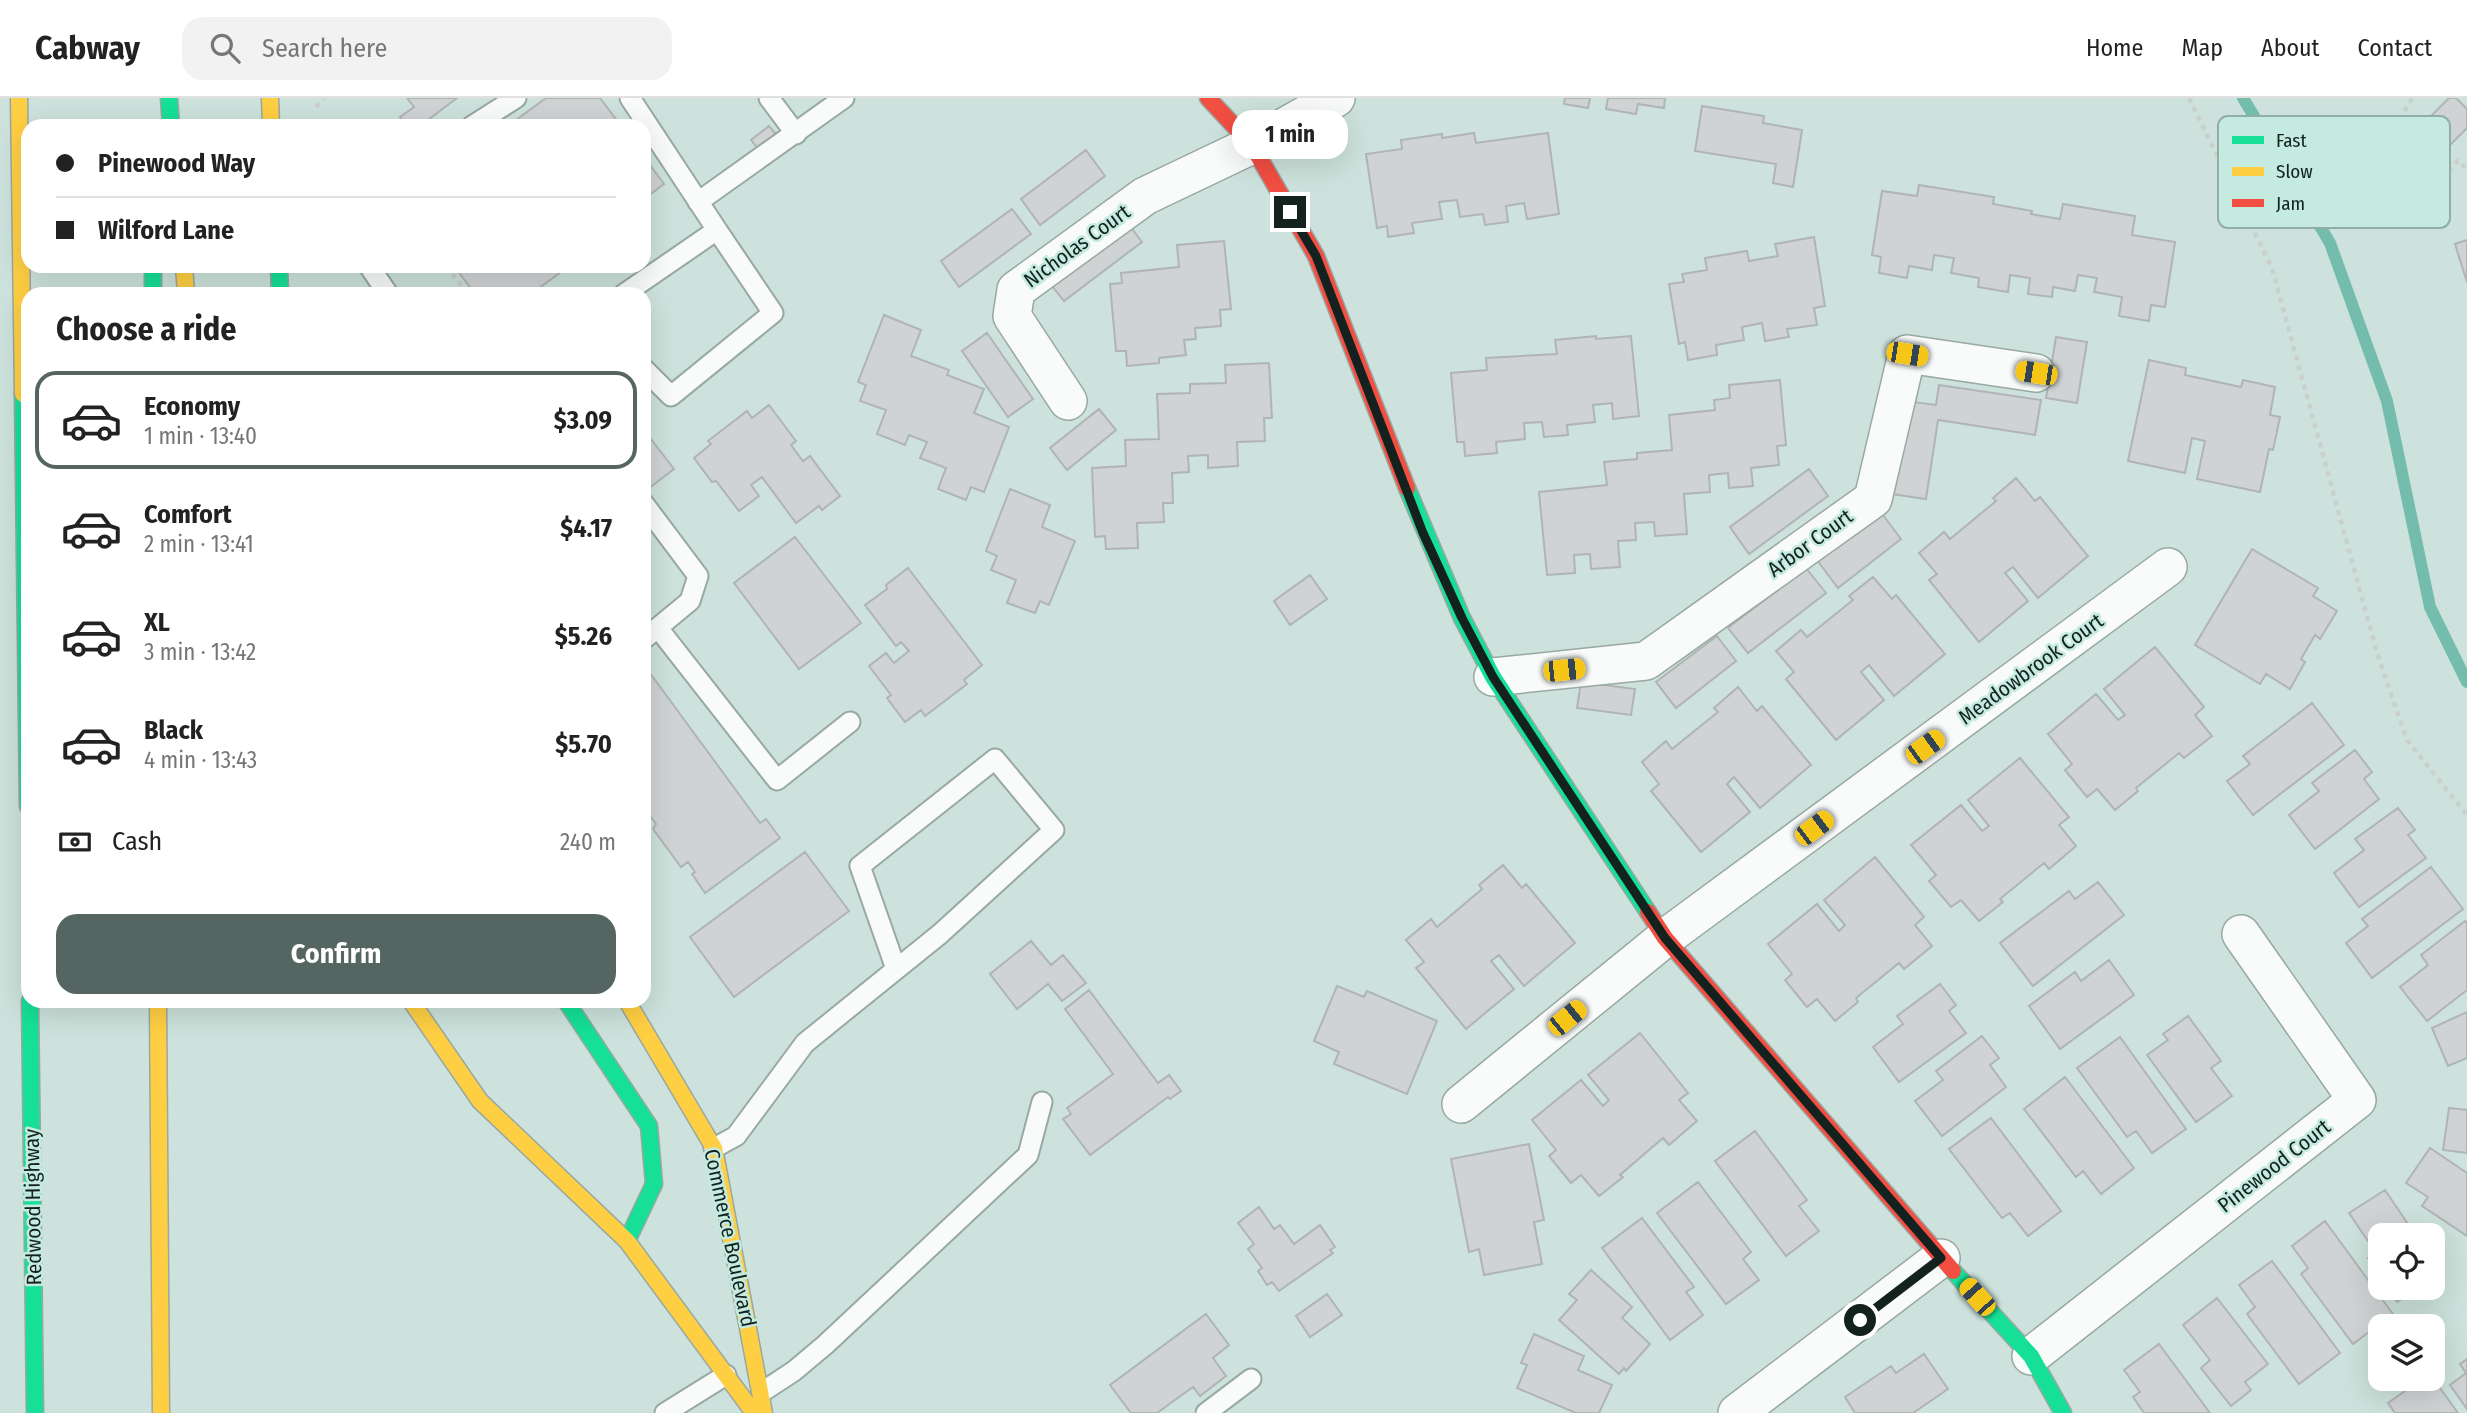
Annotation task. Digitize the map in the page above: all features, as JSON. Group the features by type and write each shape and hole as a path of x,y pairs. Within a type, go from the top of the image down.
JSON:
{"main road":[{"path":"19,98 21,255"},
{"path":"169,98 170,119"},
{"path":"270,98 271,119"},
{"path":"1208,98 1252,145 1316,256 1423,533 1493,677 1665,938 1941,1258 2031,1356 2063,1413"},
{"name":"Redwood Highway","path":"30,1008 35,1413"},
{"path":"158,1008 161,1413"},
{"path":"416,1008 480,1101 627,1241 754,1413"},
{"path":"571,1008 649,1126 654,1184 627,1241"},
{"name":"Commerce Boulevard","path":"631,1008 714,1148 765,1413"}],"street":[{"name":"Nicholas Court","path":"1068,401 1013,316 1016,290 1145,196 1252,145 1336,98"},
{"name":"Arbor Court","path":"1493,677 1646,661 1873,499 1907,354 2036,373"},
{"name":"Meadowbrook Court","path":"1461,1104 1665,938 2168,567"},
{"name":"Pinewood Court","path":"2031,1356 2357,1100 2241,934"},
{"path":"1737,1413 1941,1258"}],"lane":[{"path":"483,119 516,98"},
{"path":"630,98 644,119"},
{"path":"769,98 796,134"},
{"path":"698,202 844,98"},
{"path":"651,130 773,313 671,396 651,376"},
{"path":"634,287 717,230"},
{"path":"651,513 698,576 690,601 651,634 777,780 850,722"},
{"path":"714,1148 736,1136 805,1043 940,934 1054,830 995,759 860,866 896,969"},
{"path":"762,1392 825,1346 1028,1155 1042,1102"},
{"path":"665,1413 726,1375"},
{"path":"1206,1413 1251,1379"}],"path":[{"path":"316,107 324,98"},
{"path":"2189,98 2218,157"},
{"path":"2402,116 2412,98"},
{"path":"2450,170 2458,160 2467,170"},
{"path":"2252,228 2272,268 2377,653 2407,740 2467,815"},
{"path":"452,273 462,287"}],"building":[{"path":"407,98 457,98 429,119 402,119 400,117 414,107"},
{"path":"546,98 600,98 616,119 518,119"},
{"path":"1565,98 1590,98 1588,108 1564,104"},
{"path":"1608,98 1665,98 1664,108 1638,104 1636,114 1606,109"},
{"path":"2449,98 2456,98 2467,109 2467,128 2450,145 2450,116 2431,116"},
{"path":"1702,106 1764,116 1763,123 1802,130 1793,187 1773,183 1776,164 1695,151"},
{"path":"769,126 780,139 762,154 751,140"},
{"path":"1474,133 1476,143 1548,133 1559,214 1527,219 1524,203 1506,206 1508,222 1485,225 1483,214 1460,217 1457,200 1439,202 1442,219 1412,223 1414,233 1388,237 1387,226 1377,228 1366,154 1402,149 1401,140"},
{"path":"1086,150 1105,176 1040,225 1021,199"},
{"path":"651,166 664,184 651,194"},
{"path":"1919,185 1994,197 1993,204 2060,219 2063,204 2135,216 2132,235 2175,242 2165,307 2151,305 2149,321 2119,316 2122,297 2094,292 2097,278 2078,275 2075,291 2053,287 2052,297 2028,294 2030,278 2010,275 2008,292 1978,287 1979,278 1951,273 1954,258 1934,255 1932,270 1909,266 1907,278 1879,273 1881,257 1872,255 1882,191 1917,196"},
{"path":"1012,209 1031,234 959,287 941,261"},
{"path":"1124,218 1142,242 1064,301 1045,277"},
{"path":"1814,237 1825,306 1814,308 1817,325 1787,329 1789,337 1765,341 1762,323 1742,327 1744,340 1716,345 1717,355 1688,360 1685,342 1679,344 1669,284 1684,282 1682,274 1707,270 1705,258 1747,251 1749,261 1778,256 1775,244"},
{"path":"2467,240 2467,282 2455,244"},
{"path":"1224,241 1231,309 1220,310 1221,326 1195,328 1196,339 1184,340 1186,355 1159,358 1159,363 1127,366 1126,351 1116,351 1110,284 1122,283 1121,273 1179,267 1177,245"},
{"path":"459,273 560,273 540,287 470,287"},
{"path":"884,315 921,330 911,356 949,370 947,375 984,389 974,413 1009,427 984,492 971,487 966,500 938,489 946,468 920,458 927,442 909,435 905,445 877,434 886,410 860,401 866,385 858,382"},
{"path":"987,333 1033,399 1008,417 962,351"},
{"path":"1596,336 1596,339 1631,336 1639,416 1613,419 1612,403 1593,405 1595,422 1567,425 1568,435 1544,437 1542,422 1524,423 1525,439 1496,442 1497,453 1465,456 1464,442 1457,442 1451,373 1487,370 1486,358 1557,354 1555,340"},
{"path":"2056,337 2087,342 2077,403 2046,398"},
{"path":"2149,360 2186,368 2185,375 2241,387 2243,380 2275,387 2270,415 2280,417 2273,450 2269,449 2260,492 2197,479 2205,441 2192,438 2185,473 2128,461"},
{"path":"1269,363 1272,418 1264,418 1265,441 1237,442 1238,466 1208,468 1208,455 1188,456 1189,472 1172,473 1173,503 1163,503 1164,522 1137,523 1138,548 1106,549 1105,536 1095,537 1092,468 1126,466 1125,440 1159,439 1157,394 1190,393 1190,384 1226,383 1225,365"},
{"path":"1780,380 1786,445 1777,446 1779,465 1751,468 1753,486 1729,488 1728,473 1709,475 1710,492 1684,494 1687,534 1655,536 1654,522 1635,523 1636,540 1618,541 1620,567 1591,569 1590,554 1574,555 1575,573 1547,575 1539,492 1607,485 1604,462 1637,459 1637,453 1672,450 1669,415 1715,410 1714,400 1730,398 1729,385"},
{"path":"1939,385 2041,400 2035,435 1938,420 1926,499 1891,494 1905,401 1936,405"},
{"path":"769,405 796,441 791,445 803,461 810,456 840,496 822,510 819,506 796,523 762,477 751,485 759,496 739,511 694,458 711,444 708,441 747,411 752,418"},
{"path":"1099,409 1116,430 1067,470 1050,448"},
{"path":"651,439 674,469 651,487"},
{"path":"1809,469 1828,496 1749,554 1730,527"},
{"path":"2016,478 2035,501 2040,497 2088,556 2038,598 2013,567 2005,573 2028,601 1979,642 1929,580 1937,574 1919,553 1944,532 1950,539 1996,501 1993,498"},
{"path":"1010,489 1050,505 1042,527 1075,541 1049,605 1040,601 1035,613 1007,603 1016,580 991,570 997,556 986,551"},
{"path":"1880,511 1901,539 1838,588 1817,560"},
{"path":"795,537 861,623 799,669 734,583"},
{"path":"2252,549 2318,588 2313,596 2337,611 2320,639 2315,635 2301,659 2305,662 2290,689 2266,674 2260,684 2195,645"},
{"path":"908,568 982,665 964,680 967,684 925,716 921,710 905,722 887,698 891,695 869,666 886,653 894,663 909,651 901,642 896,646 865,605 887,589 886,585"},
{"path":"1806,568 1826,593 1748,653 1728,628"},
{"path":"1310,575 1327,599 1290,625 1274,601"},
{"path":"1873,577 1892,599 1896,595 1945,654 1894,696 1869,665 1861,672 1884,700 1836,740 1786,679 1794,672 1776,651 1801,630 1807,637 1853,600 1849,596"},
{"path":"1717,636 1736,661 1676,708 1656,682"},
{"path":"2155,647 2204,707 2195,715 2212,736 2184,758 2179,753 2136,788 2138,791 2115,810 2097,789 2087,797 2065,770 2072,764 2048,734 2096,694 2118,720 2125,715 2104,689"},
{"path":"651,675 760,823 766,819 780,838 705,893 692,874 695,872 688,862 681,867 653,829 656,824 651,817"},
{"path":"1581,682 1635,689 1631,715 1577,708"},
{"path":"1738,687 1757,711 1762,706 1811,765 1760,808 1734,777 1727,784 1750,812 1701,852 1651,791 1659,784 1642,762 1666,741 1672,749 1718,712 1714,708"},
{"path":"2312,703 2344,745 2253,815 2227,781 2250,764 2243,756"},
{"path":"2355,750 2372,772 2364,779 2379,799 2315,849 2289,815 2319,791 2312,783"},
{"path":"2020,758 2069,817 2059,825 2076,846 2049,869 2044,863 2000,899 2003,902 1979,921 1961,900 1951,907 1929,881 1936,875 1911,845 1961,805 1982,831 1989,826 1968,800"},
{"path":"2398,808 2415,830 2408,835 2426,858 2359,907 2334,873 2364,850 2355,839"},
{"path":"805,852 849,911 734,997 690,937"},
{"path":"1875,857 1924,917 1915,925 1932,946 1904,969 1899,963 1856,998 1858,1002 1835,1021 1817,999 1807,1007 1785,980 1792,974 1768,944 1817,904 1839,931 1845,925 1824,900"},
{"path":"1503,865 1522,888 1526,884 1575,943 1524,986 1499,955 1491,961 1514,989 1466,1029 1416,968 1424,962 1406,940 1431,919 1437,927 1482,889 1479,885"},
{"path":"2431,867 2463,909 2372,978 2346,943 2368,926 2362,919"},
{"path":"2098,882 2124,915 2033,986 2000,943 2069,891 2075,899"},
{"path":"2465,921 2467,990 2427,1021 2400,987 2428,965 2421,955"},
{"path":"1031,941 1051,965 1063,955 1086,983 1062,1001 1048,984 1017,1009 990,974"},
{"path":"2109,960 2134,995 2060,1049 2029,1006 2075,972 2081,981"},
{"path":"1940,984 1956,1005 1949,1011 1966,1033 1899,1082 1873,1047 1903,1024 1897,1016"},
{"path":"1337,986 1364,997 1367,991 1437,1021 1407,1094 1334,1064 1339,1052 1314,1041"},
{"path":"1089,990 1158,1083 1169,1075 1181,1091 1170,1099 1168,1097 1090,1155 1063,1119 1071,1114 1067,1108 1113,1074 1065,1009"},
{"path":"2467,1012 2467,1058 2448,1066 2432,1028"},
{"path":"2188,1016 2221,1061 2211,1068 2232,1096 2196,1122 2147,1055 2168,1040 2163,1034"},
{"path":"1640,1033 1688,1093 1679,1100 1697,1121 1669,1145 1663,1138 1599,1196 1581,1175 1571,1183 1549,1156 1556,1150 1532,1120 1581,1080 1603,1106 1609,1100 1588,1075"},
{"path":"1982,1036 1999,1058 1990,1065 2006,1087 1942,1136 1915,1101 1943,1080 1936,1071"},
{"path":"2120,1037 2186,1129 2152,1153 2136,1131 2127,1137 2077,1068"},
{"path":"2065,1077 2134,1168 2101,1194 2083,1171 2076,1177 2024,1109"},
{"path":"2449,1108 2467,1110 2467,1153 2443,1150"},
{"path":"1991,1118 2061,1211 2028,1236 2010,1213 2002,1218 1949,1149"},
{"path":"1755,1131 1807,1200 1799,1206 1819,1231 1786,1256 1715,1161"},
{"path":"1529,1144 1544,1220 1534,1222 1542,1264 1484,1275 1479,1249 1469,1252 1451,1159"},
{"path":"2430,1148 2467,1173 2467,1236 2422,1206 2428,1197 2406,1183"},
{"path":"1698,1182 1751,1252 1743,1259 1759,1280 1726,1304 1657,1213"},
{"path":"2385,1190 2407,1223 2368,1223 2368,1241 2349,1213"},
{"path":"1259,1207 1274,1229 1280,1225 1294,1244 1320,1225 1335,1247 1330,1250 1333,1253 1279,1291 1272,1282 1267,1285 1258,1271 1262,1268 1248,1249 1254,1244 1238,1223"},
{"path":"1642,1218 1694,1287 1686,1292 1703,1315 1670,1340 1602,1248"},
{"path":"2325,1221 2368,1280 2368,1300 2383,1300 2393,1314 2368,1314 2368,1333 2353,1344 2301,1274 2308,1268 2292,1246"},
{"path":"2272,1261 2340,1353 2299,1384 2247,1314 2255,1307 2239,1285"},
{"path":"1591,1270 1632,1307 1622,1318 1650,1344 1626,1371 1624,1368 1619,1374 1559,1320 1577,1300 1569,1294"},
{"path":"1327,1294 1342,1315 1310,1337 1296,1316"},
{"path":"2217,1298 2268,1364 2245,1382 2251,1390 2231,1406 2201,1368 2210,1360 2183,1325"},
{"path":"1206,1314 1229,1345 1213,1358 1226,1376 1200,1396 1193,1387 1157,1413 1131,1413 1110,1385"},
{"path":"1534,1334 1584,1356 1578,1370 1612,1385 1599,1413 1576,1413 1517,1388 1527,1365 1521,1363"},
{"path":"2159,1344 2210,1413 2144,1413 2133,1397 2140,1392 2124,1370"},
{"path":"1924,1354 1948,1389 1913,1413 1855,1413 1845,1397 1891,1366 1896,1373"},
{"path":"2467,1359 2467,1409 2450,1385 2466,1373 2460,1364"},
{"path":"2405,1391 2442,1391 2458,1413 2395,1413 2388,1403"}],"waterway":[{"path":"2243,98 2254,116"},
{"path":"2321,228 2330,243 2387,401 2430,607 2467,682"}],"traffic: fast":[{"path":"169,98 170,119"},
{"path":"153,273 153,287"},
{"path":"279,273 280,287"},
{"path":"1407,488 1462,618 1493,677 1648,912"},
{"path":"30,1008 35,1413"},
{"path":"571,1008 649,1126 654,1184 627,1241"},
{"path":"1953,1271 2031,1356 2063,1413"}],"traffic: slow":[{"path":"19,98 21,246"},
{"path":"270,98 271,119"},
{"path":"21,273 22,287"},
{"path":"184,273 186,287"},
{"path":"158,1008 161,1413"},
{"path":"416,1008 480,1101 627,1241"},
{"path":"631,1008 714,1148 764,1413"},
{"path":"627,1241 754,1413"}],"traffic: jam":[{"path":"1208,98 1252,145 1316,256 1407,488"},
{"path":"1648,912 1665,938 1953,1271"}],"route":[{"path":"1290,212 1316,256 1423,533 1493,677 1665,938 1941,1258 1860,1320"}]}
